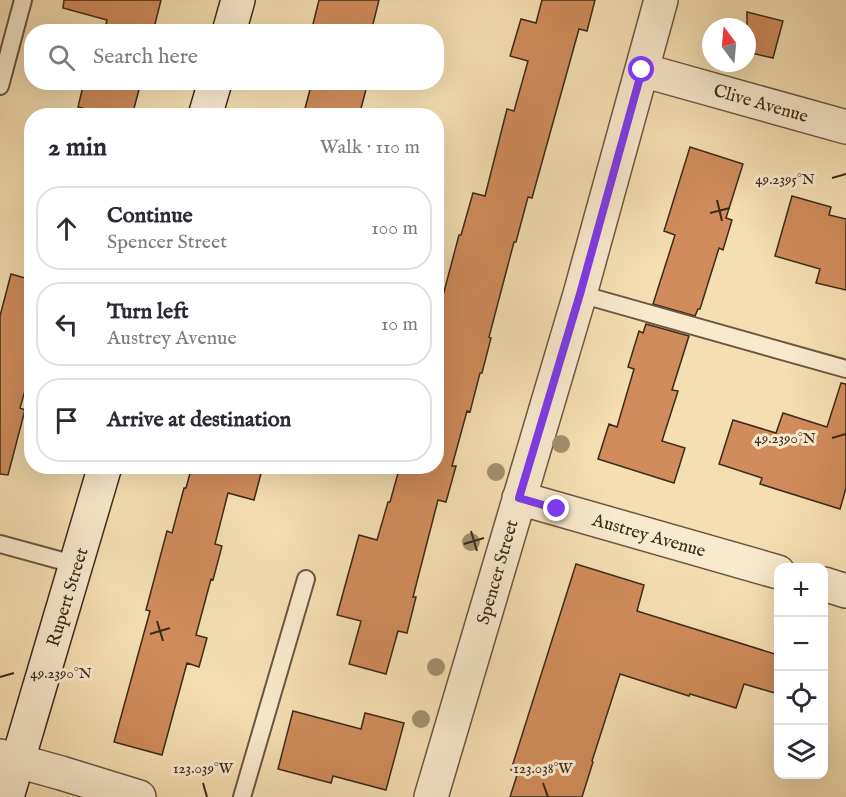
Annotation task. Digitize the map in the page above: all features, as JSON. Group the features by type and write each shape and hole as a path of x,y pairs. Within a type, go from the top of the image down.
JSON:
{"street":[{"path":"231,24 238,0"},
{"name":"Spencer Street","path":"431,797 580,294 662,0"},
{"name":"Clive Avenue","path":"642,70 846,127"},
{"path":"207,108 213,90"},
{"name":"Rupert Street","path":"7,797 9,759 77,565 103,474"},
{"name":"Austrey Avenue","path":"519,498 774,571"},
{"path":"828,585 846,591"},
{"path":"9,759 61,772 139,797"}],"lane":[{"path":"0,86 23,0"},
{"path":"580,294 846,369"},
{"path":"0,544 77,565"},
{"path":"242,797 306,579"}],"building":[{"path":"64,0 161,0 155,24 106,24 107,20 63,8"},
{"path":"319,0 379,0 373,24 313,24"},
{"path":"542,0 595,0 587,31 579,29 532,198 528,197 516,242 514,242 482,373 480,373 470,412 467,411 452,466 456,466 446,502 438,500 413,597 416,597 407,633 398,631 386,674 349,664 361,621 337,615 359,535 377,540 398,474 444,474 444,292 473,193 485,196 507,109 514,111 528,61 510,56 521,19 536,23"},
{"path":"747,12 783,21 773,58 756,54 756,18 747,18"},
{"path":"82,90 139,90 134,108 78,107"},
{"path":"310,90 366,90 361,108 305,108"},
{"path":"690,147 743,164 726,218 732,220 723,250 719,248 700,309 695,316 653,304 675,235 664,231"},
{"path":"792,196 831,207 829,215 846,219 846,290 816,283 820,269 775,256"},
{"path":"11,274 24,278 24,394 20,408 24,410 24,414 8,475 0,474 0,316"},
{"path":"646,324 689,336 672,390 678,391 662,441 685,448 674,483 598,459 609,424 617,427 634,369 628,367 639,331 643,333"},
{"path":"841,383 846,384 846,488 840,509 760,484 762,478 719,464 733,420 776,433 783,413 827,427"},
{"path":"190,474 261,474 254,500 228,493 215,544 222,546 196,635 207,638 199,667 187,663 162,755 114,742 150,611 146,610 167,531 172,533 184,488 186,488"},
{"path":"576,564 644,585 637,611 774,654 774,693 744,684 736,708 620,674 582,797 510,797 518,772 511,770"},
{"path":"293,711 361,729 365,713 404,723 386,790 333,776 331,783 278,769"}],"route":[{"path":"557,509 519,498 580,294 642,70"}]}
